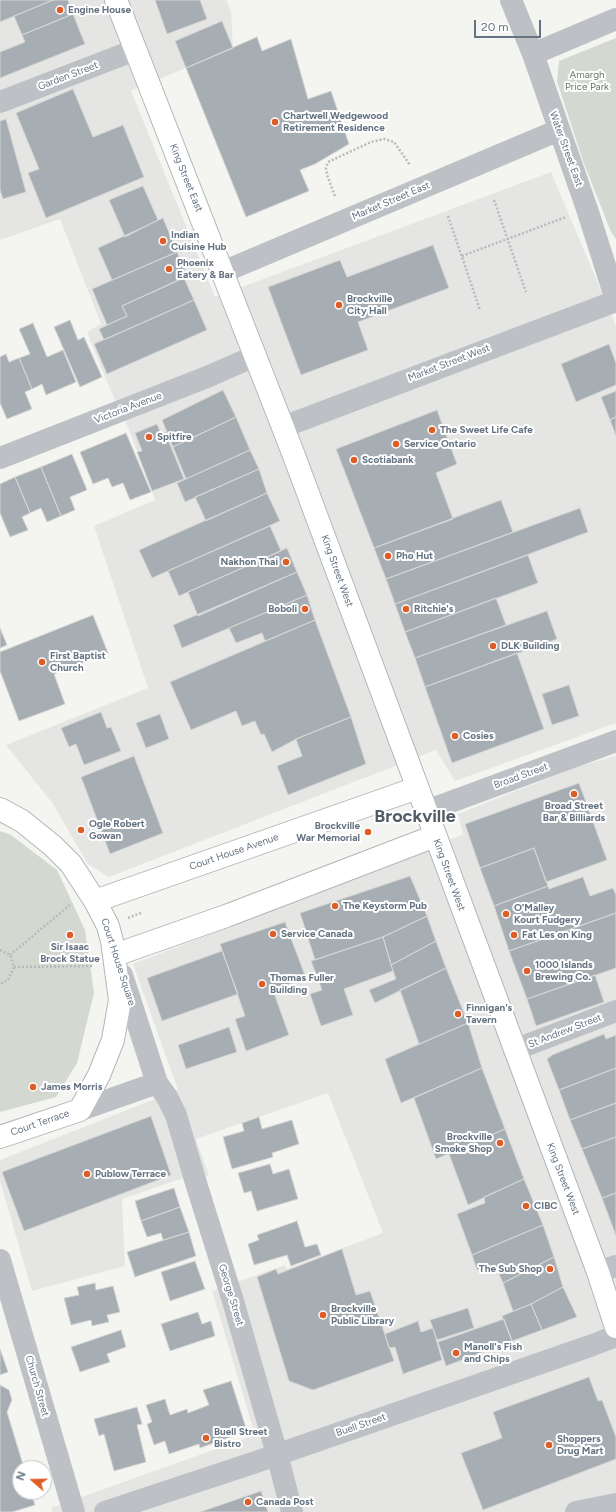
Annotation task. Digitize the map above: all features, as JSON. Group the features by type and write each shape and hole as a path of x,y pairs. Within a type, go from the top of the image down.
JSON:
{"main road":[{"name":"King Street East","path":"116,0 255,356"},
{"name":"King Street West","path":"255,356 283,427 514,1050 607,1269 616,1327"},
{"name":"Court House Avenue","path":"91,895 417,788"},
{"name":"Court House Square","path":"0,809 22,821 53,846 71,864 91,895 108,926 107,960"},
{"path":"107,960 435,836"},
{"name":"Court Terrace","path":"0,1137 80,1110 99,1075 113,1040 120,1000 107,960"}],"street":[{"name":"Water Street East","path":"511,0 533,54 558,130 587,209 616,301"},
{"path":"533,54 616,19"},
{"name":"Garden Street","path":"0,102 135,50"},
{"name":"Market Street East","path":"223,272 558,130"},
{"name":"Market Street West","path":"283,427 616,301"},
{"name":"Victoria Avenue","path":"0,458 207,377 255,356"},
{"name":"Broad Street","path":"426,812 616,742"},
{"name":"Court House Square","path":"107,960 157,1083"},
{"name":"St Andrew Street","path":"514,1050 616,1011"},
{"name":"Court Terrace","path":"80,1110 157,1083"},
{"name":"George Street","path":"157,1083 167,1097 176,1115 233,1301 292,1512"},
{"name":"Church Street","path":"0,1260 74,1512"},
{"name":"Buell Street","path":"105,1512 616,1336"},
{"path":"576,1512 616,1504"}],"path":[{"path":"334,196 327,175 326,168 328,162 371,142 384,139 394,142 410,165"},
{"path":"494,200 526,292"},
{"path":"462,256 587,209"},
{"path":"448,216 480,310"},
{"path":"10,955 91,895"},
{"path":"0,950 10,955 14,967 8,980 0,984"},
{"path":"14,967 107,960"}],"shaded area":[{"path":"0,0 226,0 231,11 233,48 131,91 215,297 551,172 616,326 616,723 455,781 436,750 109,877 88,864 53,804 6,745 148,688 94,526 155,500 128,427 110,389 87,332 101,324 60,219 0,240"},
{"path":"616,756 616,1512 53,1512 51,1508 255,1435 212,1291 285,1265 287,1269 383,1233 328,1093 196,1139 209,1176 183,1178 122,1199 125,1266 32,1291 0,1181 0,1160 178,1090 133,964 400,861 463,834 458,814 579,766"}],"green space":[{"name":"Amargh Price Park","path":"616,38 616,239 611,232 583,161 557,81 559,61"},
{"path":"0,831 11,835 57,870 85,930 94,993 77,1063 56,1097 0,1112"}],"building":[{"path":"0,0 53,0 0,22"},
{"path":"53,0 68,0 73,14 22,35 14,16"},
{"path":"155,0 200,0 207,19 167,34"},
{"path":"73,14 85,44 0,78 0,52 25,42 22,35"},
{"path":"222,21 233,48 186,68 175,41"},
{"name":"Chartwell Wedgewood Retirement Residence","path":"257,37 262,51 291,39 308,99 331,91 349,144 315,164 300,170 309,191 246,217 186,68"},
{"path":"73,89 93,137 123,125 144,177 46,218 28,173 39,169 16,113"},
{"path":"6,119 26,192 3,199 0,190 0,121"},
{"path":"143,186 158,220 125,237 109,200"},
{"path":"163,218 177,252 112,280 98,248"},
{"name":"Brockville City Hall","path":"433,245 449,288 358,322 368,350 301,375 268,287 340,260 347,277"},
{"path":"177,252 187,276 122,306 127,316 107,325 92,289"},
{"path":"184,278 194,300 104,340 99,329 127,316 122,306"},
{"path":"194,300 207,330 107,374 94,344"},
{"path":"70,320 78,340 84,337 102,377 80,387 54,327"},
{"path":"33,323 47,357 63,350 76,382 46,395 42,384 32,389 19,358 30,354 19,329"},
{"path":"609,344 616,363 616,385 576,402 561,364"},
{"path":"6,354 9,362 19,358 32,389 25,392 32,409 7,419 0,403 0,357"},
{"path":"223,390 236,417 173,447 162,420"},
{"path":"616,391 616,417 610,420 601,397"},
{"path":"437,410 457,464 436,473 453,519 374,548 336,449"},
{"path":"236,417 250,450 186,479 173,447"},
{"path":"616,417 616,436 610,420"},
{"path":"157,424 161,434 165,432 184,479 152,491 137,452 142,451 135,433"},
{"path":"126,433 151,492 130,500 123,483 112,487 108,478 93,484 80,452"},
{"path":"250,450 259,469 185,502 177,483"},
{"path":"72,454 87,490 70,497 75,510 61,516 41,467"},
{"path":"41,467 61,516 47,522 41,508 30,513 15,477"},
{"path":"259,469 267,493 206,521 195,497"},
{"path":"15,477 30,513 22,517 28,530 10,537 0,513 0,484"},
{"path":"267,493 280,521 152,578 139,550"},
{"path":"501,500 513,532 386,579 374,548"},
{"path":"580,508 588,532 395,604 386,579"},
{"path":"270,526 281,551 179,596 168,571"},
{"path":"287,548 297,572 198,616 188,592"},
{"path":"528,555 538,583 405,632 395,604"},
{"path":"297,572 307,595 182,648 173,625"},
{"path":"307,595 315,620 265,641 262,633 236,643 229,628"},
{"path":"496,598 506,625 415,658 405,632"},
{"name":"DLK Building","path":"547,611 557,639 425,687 415,658"},
{"name":"First Baptist Church","path":"93,615 108,653 54,674 65,704 19,721 0,671 0,652"},
{"path":"315,620 351,717 296,739 272,752 264,734 261,735 255,721 242,726 236,711 191,730 170,682"},
{"path":"0,628 7,645 0,648"},
{"path":"517,653 544,729 452,763 425,687"},
{"path":"569,685 579,716 552,725 542,694"},
{"path":"101,712 107,728 111,727 121,751 84,765 76,744 69,747 61,728"},
{"path":"160,714 169,739 146,748 136,723"},
{"path":"351,717 366,764 288,795 277,766 302,756 296,739"},
{"path":"134,756 163,833 110,854 81,777"},
{"path":"579,783 607,860 546,882 534,848 480,868 465,824"},
{"path":"534,848 548,886 494,906 480,868"},
{"path":"410,876 427,916 383,937 315,960 300,913"},
{"path":"583,877 590,896 613,888 616,895 616,913 509,951 494,906 548,886 549,889"},
{"path":"616,913 616,968 527,999 509,951"},
{"path":"427,916 436,941 391,965 383,937"},
{"name":"Thomas Fuller Building","path":"285,922 306,978 273,990 289,1035 246,1051 235,1019 245,1016 220,944"},
{"path":"383,937 393,971 344,989 353,1015 321,1026 310,994 322,990 311,961"},
{"path":"436,941 446,968 375,1003 369,990 396,979 391,965"},
{"path":"222,951 238,994 162,1021 147,978"},
{"path":"446,968 468,1023 419,1044 400,990"},
{"path":"595,975 604,1002 536,1026 527,999"},
{"path":"468,1023 482,1068 401,1103 385,1059"},
{"path":"229,1027 237,1052 186,1069 178,1045"},
{"path":"604,1034 606,1039 616,1035 616,1068 559,1090 547,1059 552,1055"},
{"path":"482,1068 505,1129 436,1159 414,1098"},
{"path":"616,1068 616,1103 570,1120 559,1090"},
{"path":"616,1103 616,1137 582,1149 570,1120"},
{"name":"Publow Terrace","path":"151,1116 171,1175 24,1231 2,1172"},
{"path":"259,1117 262,1129 292,1120 299,1144 272,1153 273,1157 232,1169 223,1137 244,1131 242,1123"},
{"path":"505,1129 524,1179 468,1205 449,1154"},
{"path":"616,1137 616,1193 602,1198 582,1149"},
{"path":"270,1164 273,1174 289,1169 298,1199 257,1211 251,1191 244,1193 238,1173"},
{"path":"524,1179 543,1225 472,1255 457,1214 485,1203 484,1197"},
{"path":"174,1188 180,1207 141,1221 135,1201"},
{"path":"616,1193 616,1236 602,1198"},
{"path":"180,1207 189,1232 163,1240 161,1233 147,1237 141,1221"},
{"path":"297,1221 305,1247 317,1244 321,1255 291,1266 287,1255 254,1265 248,1244 259,1240 257,1235"},
{"path":"543,1225 554,1257 503,1283 495,1265 477,1270 472,1255"},
{"path":"189,1232 196,1256 135,1277 127,1252"},
{"name":"Brockville Public Library","path":"342,1249 356,1295 370,1291 394,1361 313,1390 289,1381 257,1277 276,1269 278,1274"},
{"path":"554,1257 563,1287 531,1304 513,1311 503,1283"},
{"path":"195,1261 205,1289 170,1301 161,1272"},
{"path":"95,1283 96,1290 113,1286 120,1312 107,1315 109,1322 92,1326 91,1320 71,1325 64,1298 79,1295 77,1287"},
{"path":"563,1287 577,1317 542,1330 531,1304"},
{"path":"531,1304 542,1330 512,1341 502,1316"},
{"path":"468,1308 474,1328 437,1340 430,1320"},
{"path":"198,1312 202,1324 211,1321 215,1336 170,1351 161,1324"},
{"path":"504,1319 512,1341 446,1366 438,1342"},
{"path":"418,1321 421,1332 433,1328 442,1360 403,1374 395,1347 389,1348 385,1334"},
{"path":"121,1330 126,1347 107,1354 110,1362 80,1372 71,1347"},
{"path":"0,1349 8,1372 0,1375"},
{"name":"Shoppers Drug Mart","path":"589,1377 598,1401 602,1400 616,1437 616,1459 483,1510 461,1453 502,1438 493,1412"},
{"path":"231,1381 247,1431 200,1448 199,1444 169,1454 165,1441 154,1445 147,1424 152,1422 146,1405 165,1399 170,1415 187,1409 188,1413 209,1405 203,1390"},
{"path":"0,1385 9,1390 12,1400 7,1412 22,1460 12,1460 12,1500 33,1500 35,1505 12,1512 0,1512"},
{"path":"137,1407 142,1424 137,1425 146,1462 114,1471 104,1434 99,1436 94,1419"},
{"name":"Canada Post","path":"261,1491 268,1512 200,1512"}],"place":[{"name":"Engine House","path":"60,10"},
{"name":"Chartwell Wedgewood Retirement Residence","path":"275,122"},
{"name":"Indian Cuisine Hub","path":"163,241"},
{"name":"Phoenix Eatery & Bar","path":"169,269"},
{"name":"Brockville City Hall","path":"339,305"},
{"name":"The Sweet Life Cafe","path":"432,430"},
{"name":"Spitfire","path":"149,437"},
{"name":"Service Ontario","path":"396,444"},
{"name":"Scotiabank","path":"354,460"},
{"name":"Pho Hut","path":"388,556"},
{"name":"Nakhon Thai","path":"286,562"},
{"name":"Boboli","path":"305,609"},
{"name":"Ritchie's","path":"406,609"},
{"name":"DLK Building","path":"493,646"},
{"name":"First Baptist Church","path":"42,662"},
{"name":"Cosies","path":"455,736"},
{"name":"Broad Street Bar & Billiards","path":"574,794"},
{"name":"Ogle Robert Gowan","path":"81,830"},
{"name":"Brockville War Memorial","path":"368,832"},
{"name":"The Keystorm Pub","path":"335,906"},
{"name":"O'Malley Kourt Fudgery","path":"506,914"},
{"name":"Service Canada","path":"273,934"},
{"name":"Sir Isaac Brock Statue","path":"70,935"},
{"name":"Fat Les on King","path":"514,935"},
{"name":"1000 Islands Brewing Co.","path":"527,971"},
{"name":"Thomas Fuller Building","path":"262,984"},
{"name":"Finnigan's Tavern","path":"458,1014"},
{"name":"James Morris","path":"33,1087"},
{"name":"Brockville Smoke Shop","path":"500,1143"},
{"name":"Publow Terrace","path":"87,1174"},
{"name":"CIBC","path":"526,1206"},
{"name":"The Sub Shop","path":"550,1269"},
{"name":"Brockville Public Library","path":"323,1315"},
{"name":"Manoll's Fish and Chips","path":"456,1353"},
{"name":"Buell Street Bistro","path":"206,1438"},
{"name":"Shoppers Drug Mart","path":"549,1445"},
{"name":"Canada Post","path":"248,1502"}],"district":[{"name":"Brockville","path":"415,817"}]}
